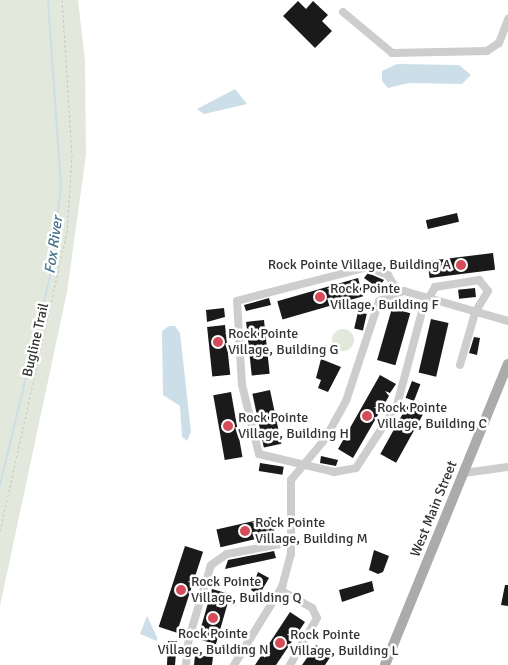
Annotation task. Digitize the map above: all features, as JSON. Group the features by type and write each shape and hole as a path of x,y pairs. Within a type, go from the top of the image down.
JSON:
{"main road":[{"name":"West Main Street","path":"385,665 508,364"}],"street":[{"path":"343,12 392,53 476,52 498,43 508,19"},
{"path":"398,293 388,275 368,268 236,301 242,385 255,448 262,457 341,472 360,465 397,405 428,298 441,284 479,280 488,292 475,313 460,364"},
{"path":"234,665 280,590 291,542 290,485 302,465 325,439 346,401 379,301 398,293 428,298 508,321"},
{"path":"464,473 492,473 508,467"},
{"path":"186,665 189,638 210,565 227,554 291,542"},
{"path":"280,590 312,608 317,618 290,665"}],"path":[{"name":"Bugline Trail","path":"0,531 68,232 72,157 62,0"}],"shaded area":[{"path":"0,0 78,0 85,61 86,155 67,292 0,606"},
{"path":"397,64 459,65 471,75 462,84 409,83 388,88 382,81 382,71"},
{"path":"235,89 247,104 204,114 197,109"},
{"path":"169,326 175,326 180,333 191,432 187,441 182,437 180,406 163,395 162,331"},
{"path":"343,329 351,332 354,340 351,348 343,351 335,348 332,340 335,332"},
{"path":"147,616 157,637 157,641 140,634"}],"building":[{"path":"298,1 306,9 313,1 328,15 322,21 332,31 315,48 283,16"},
{"path":"457,213 459,222 428,229 426,220"},
{"name":"Rock Pointe Village, Building A","path":"493,253 495,270 430,278 427,261"},
{"path":"368,273 384,280 378,288 364,278"},
{"name":"Rock Pointe Village, Building F","path":"358,278 363,296 282,319 277,301"},
{"path":"475,288 476,297 459,299 458,290"},
{"path":"269,298 271,305 246,311 244,305"},
{"path":"224,308 225,317 207,322 206,310"},
{"path":"392,308 410,313 395,365 377,360"},
{"path":"358,312 367,314 363,331 354,329"},
{"path":"431,319 449,323 436,377 419,373"},
{"path":"264,320 270,374 252,376 246,322"},
{"name":"Rock Pointe Village, Building G","path":"225,325 230,375 212,377 207,327"},
{"path":"474,337 480,338 477,355 469,353"},
{"path":"321,359 341,367 328,392 318,388 321,380 316,378"},
{"name":"Rock Pointe Village, Building C","path":"380,375 396,384 390,393 385,391 389,396 353,458 338,449"},
{"path":"412,381 420,384 414,401 406,398"},
{"path":"270,390 281,444 264,448 252,394"},
{"name":"Rock Pointe Village, Building H","path":"231,392 242,457 225,460 213,395"},
{"path":"407,406 423,415 396,463 380,454"},
{"path":"321,456 338,460 336,466 320,463"},
{"path":"260,463 284,467 282,475 259,471"},
{"name":"Rock Pointe Village, Building M","path":"271,517 275,535 220,547 216,530"},
{"name":"Rock Pointe Village, Building Q","path":"185,546 203,552 177,633 159,627"},
{"path":"374,550 389,556 383,572 378,574 369,570"},
{"path":"274,551 276,558 225,569 228,560"},
{"path":"258,572 269,578 259,595 251,590"},
{"path":"372,581 374,591 342,602 339,590"},
{"path":"505,585 508,585 508,606 501,605"},
{"name":"Rock Pointe Village, Building N","path":"212,589 230,594 216,644 198,639"},
{"name":"Rock Pointe Village, Building L","path":"290,612 305,622 276,665 255,665"},
{"path":"168,641 177,641 175,665 167,665"},
{"path":"316,645 331,656 325,665 302,665"},
{"path":"195,655 213,657 212,665 194,665"}],"waterway":[{"name":"Fox River","path":"0,485 50,276 61,186 48,0"}],"place":[{"name":"Rock Pointe Village, Building A","path":"461,265"},
{"name":"Rock Pointe Village, Building F","path":"320,297"},
{"name":"Rock Pointe Village, Building G","path":"218,342"},
{"name":"Rock Pointe Village, Building C","path":"367,416"},
{"name":"Rock Pointe Village, Building H","path":"228,426"},
{"name":"Rock Pointe Village, Building M","path":"245,531"},
{"name":"Rock Pointe Village, Building Q","path":"181,590"},
{"name":"Rock Pointe Village, Building N","path":"213,618"},
{"name":"Rock Pointe Village, Building L","path":"280,643"}]}
